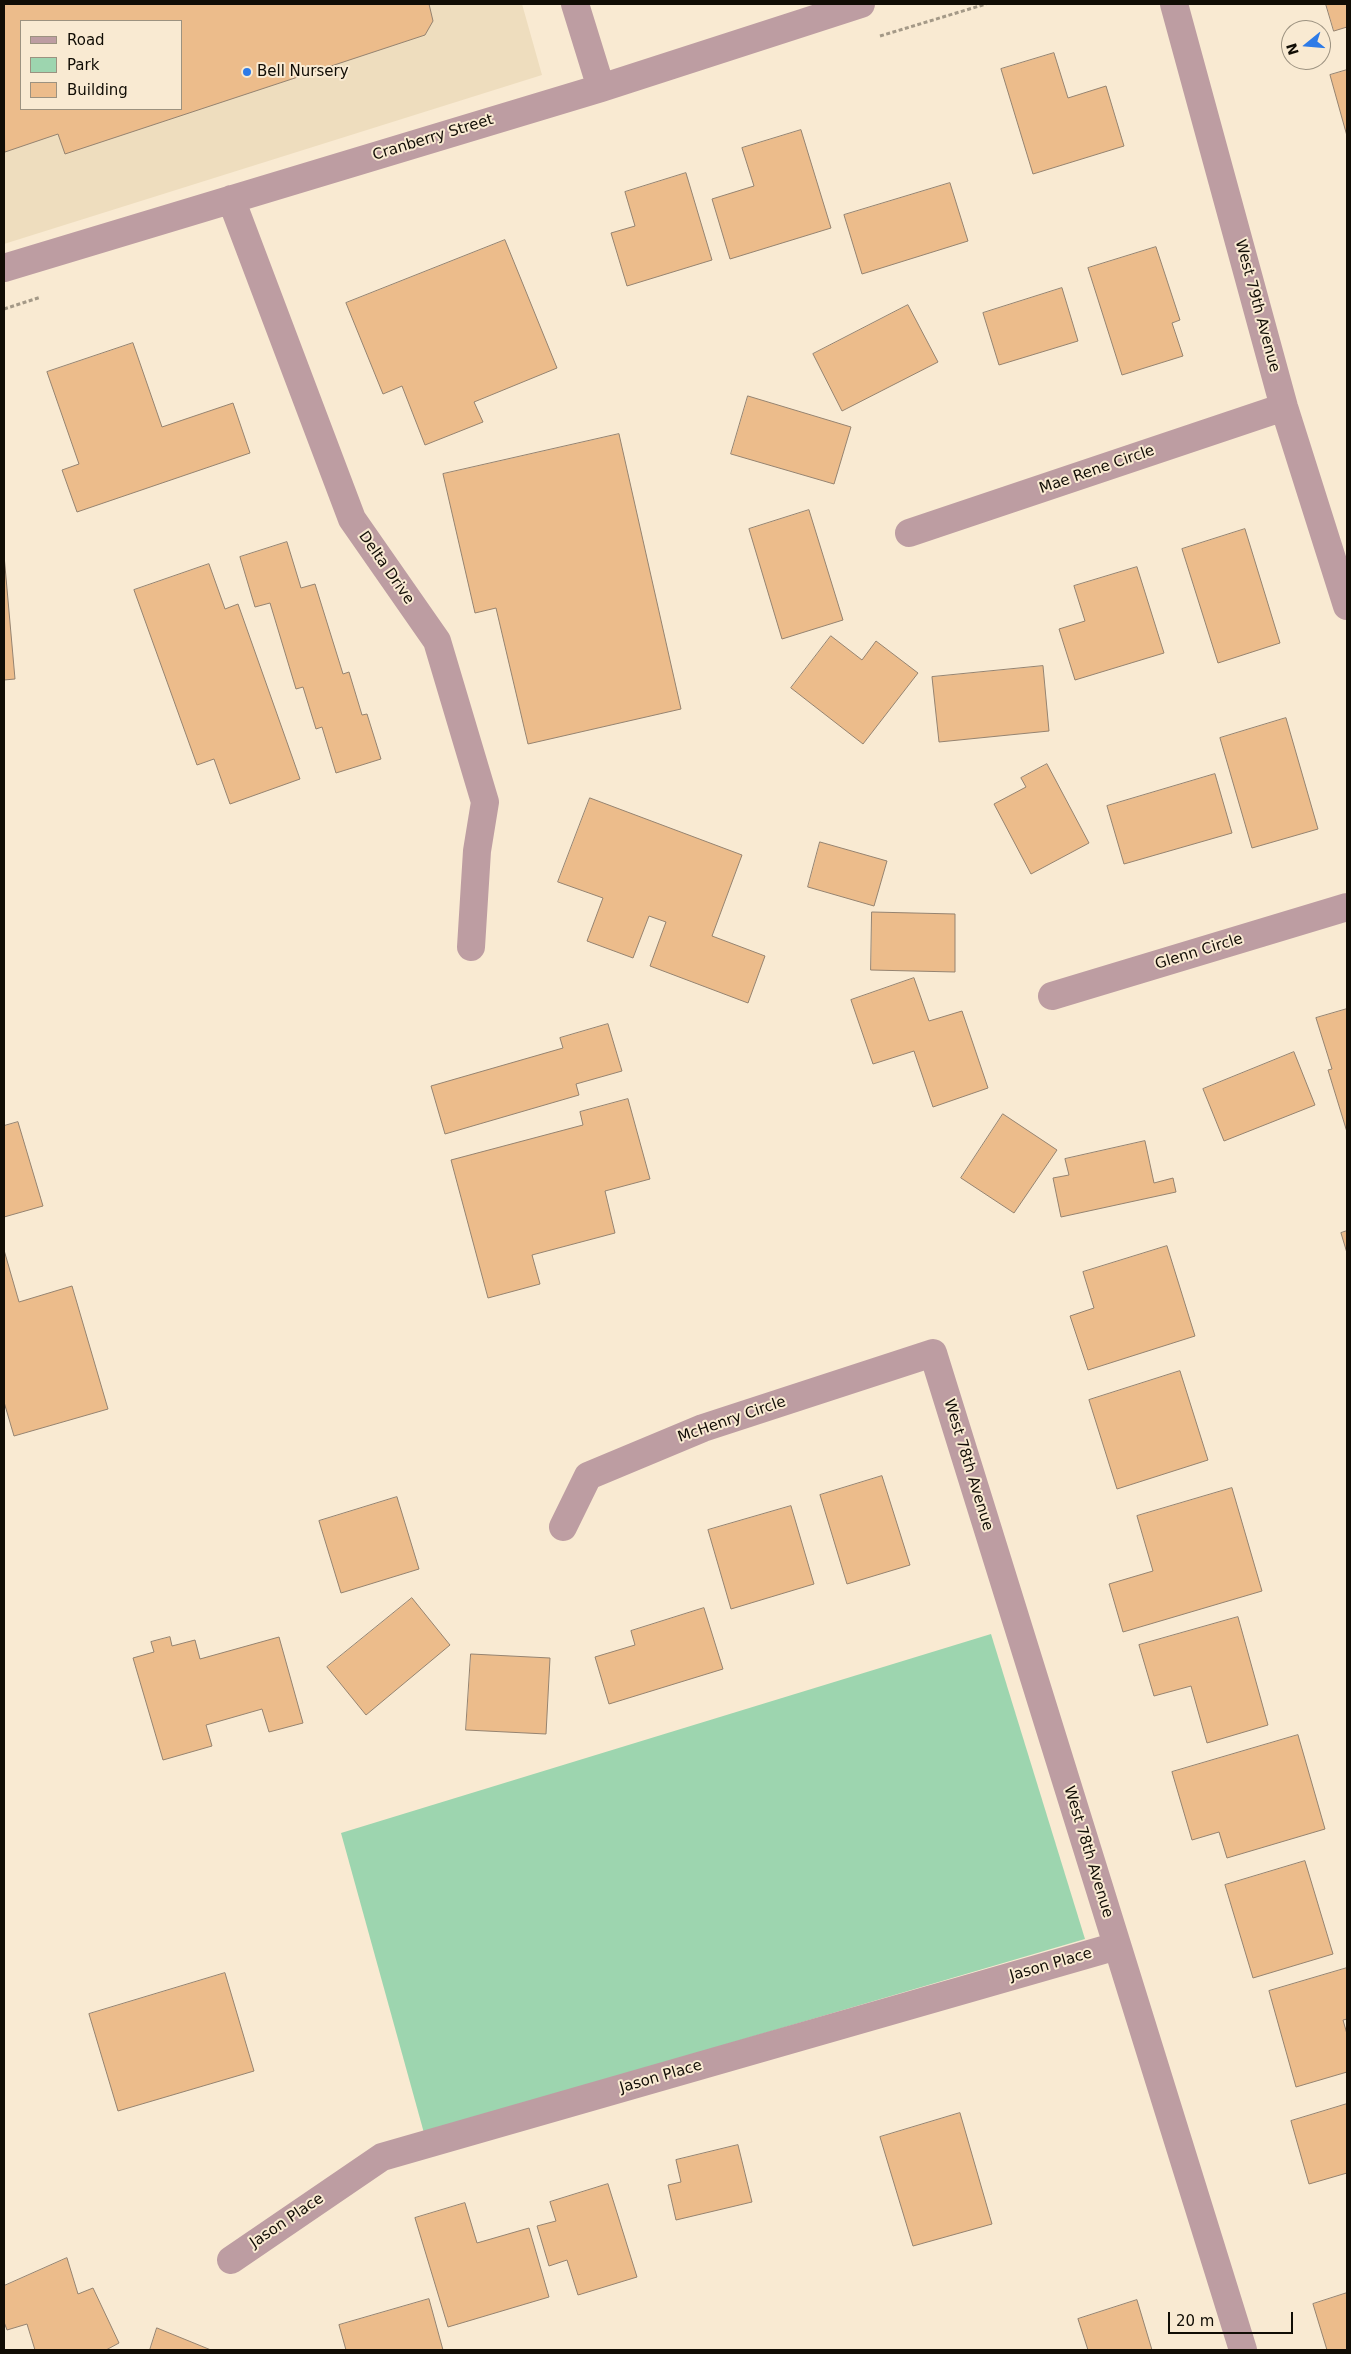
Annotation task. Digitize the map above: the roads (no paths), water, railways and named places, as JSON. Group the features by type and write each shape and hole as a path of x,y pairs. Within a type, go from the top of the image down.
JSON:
{"street":[{"path":"575,4 601,88"},
{"name":"Cranberry Street","path":"4,268 601,88 861,4"},
{"name":"West 79th Avenue","path":"1174,4 1284,407 1347,606"},
{"name":"Delta Drive","path":"231,199 352,519 436,641 485,802 477,852 471,947"},
{"name":"Mae Rene Circle","path":"909,533 1284,407"},
{"name":"Glenn Circle","path":"1052,996 1347,907"},
{"name":"McHenry Circle","path":"564,1528 588,1476 704,1428 933,1353"},
{"name":"West 78th Avenue","path":"933,1353 1243,2350"},
{"name":"Jason Place","path":"230,2260 382,2157 1117,1946"}],"place":[{"name":"Bell Nursery","path":"247,72"}]}
